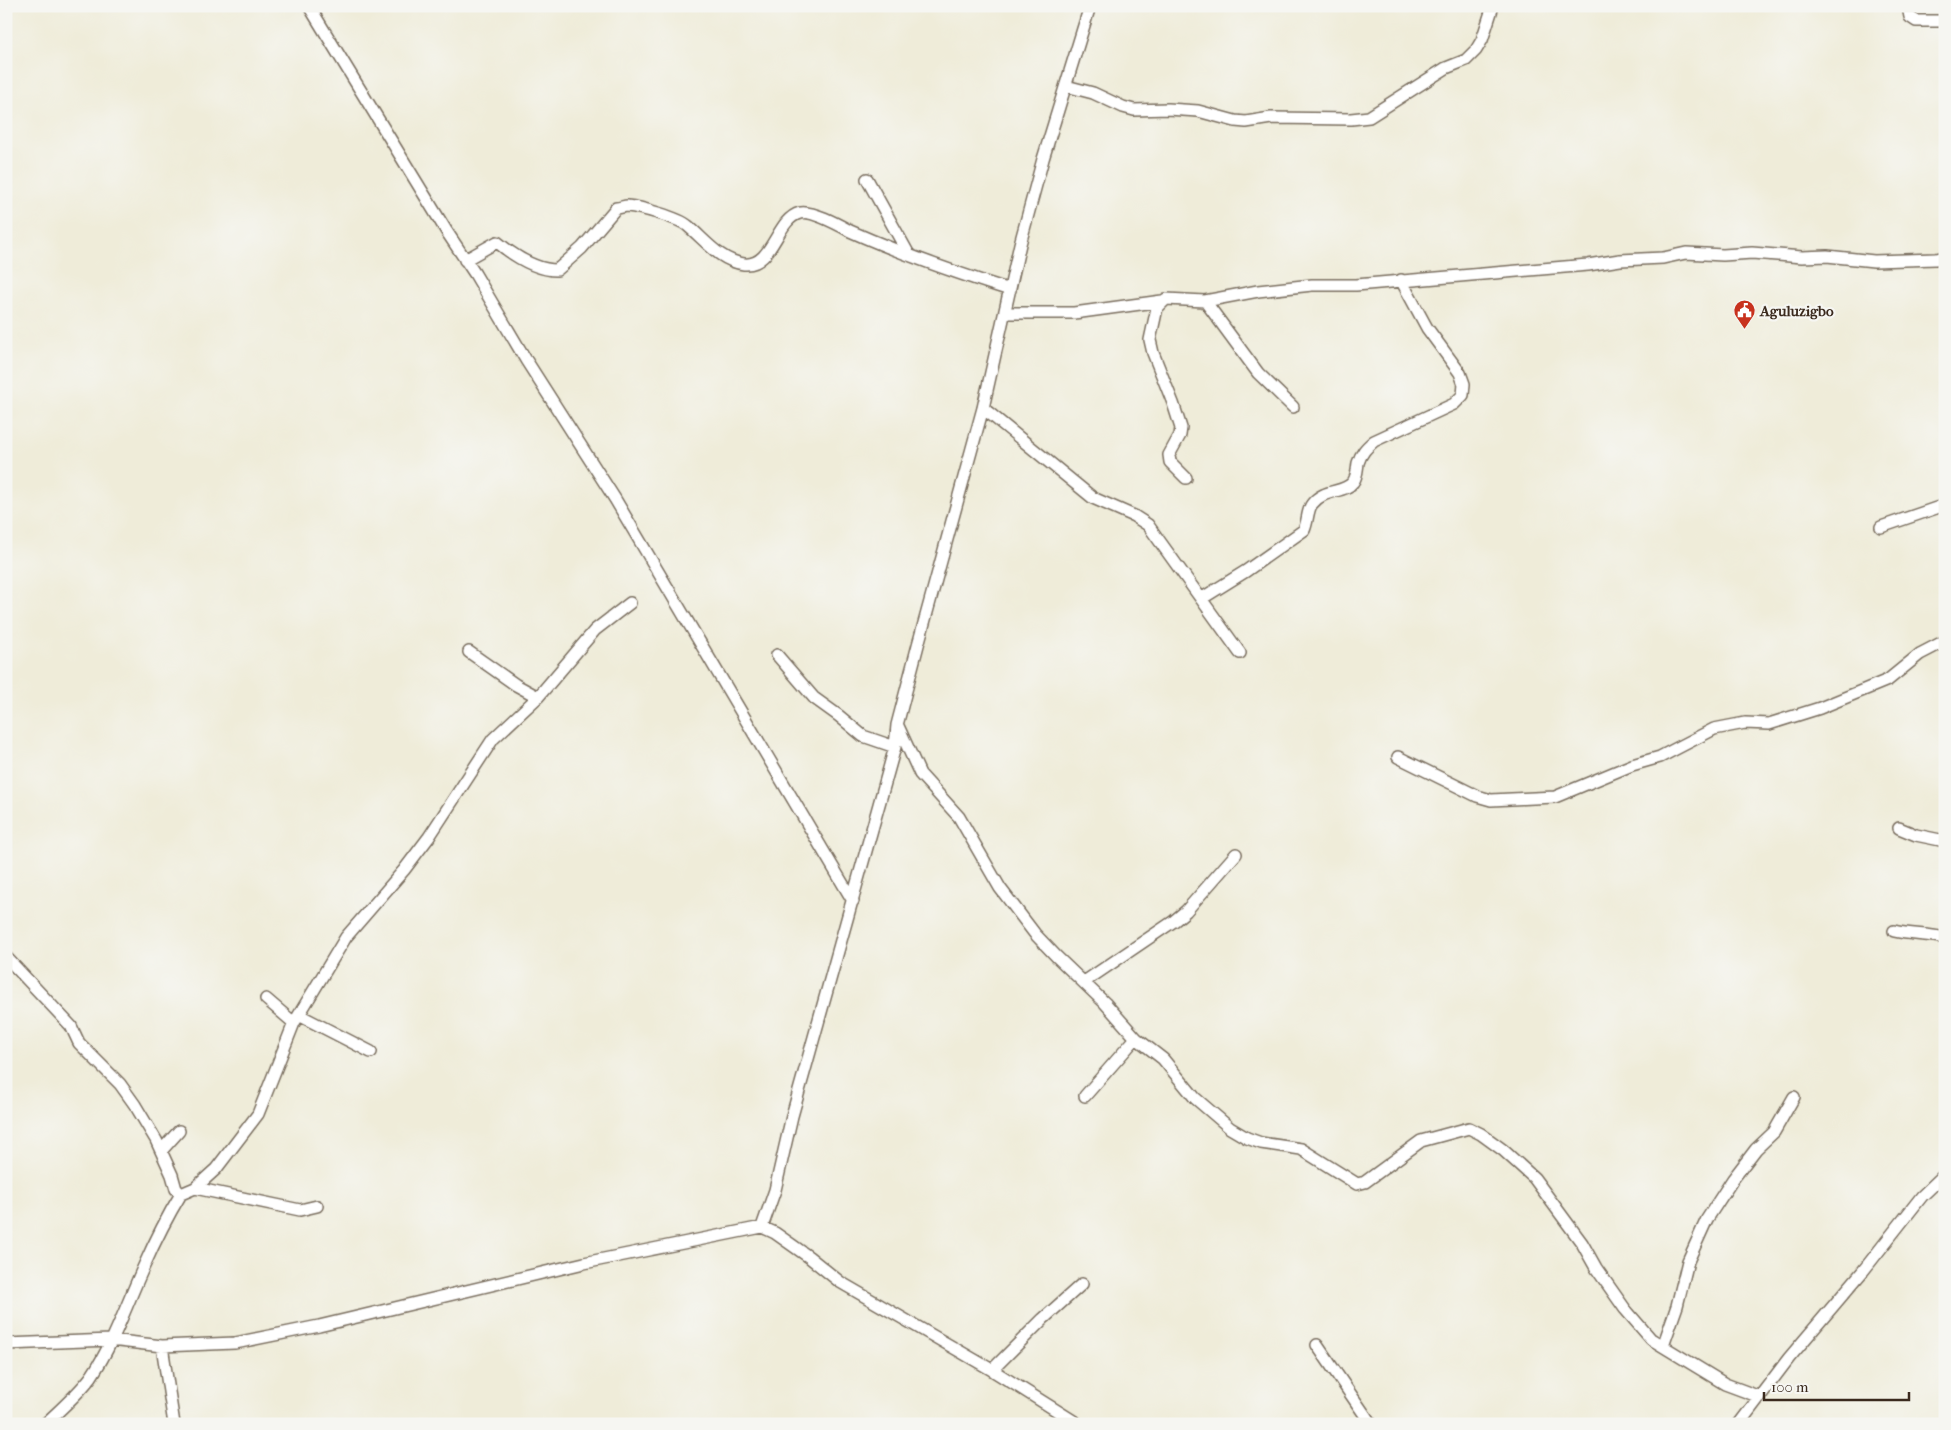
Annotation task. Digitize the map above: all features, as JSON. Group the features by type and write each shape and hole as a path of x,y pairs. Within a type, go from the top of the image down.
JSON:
{"street":[{"path":"309,6 526,360 615,499 853,900"},
{"path":"1066,86 1093,93 1134,110 1168,109 1198,112 1234,121 1246,122 1271,118 1351,119 1369,117 1446,68 1466,60 1476,50 1482,40 1493,6"},
{"path":"1912,6 1909,12 1910,17 1916,21 1945,21"},
{"path":"762,1227 775,1190 792,1116 895,747 897,725 933,587 984,408 1020,244 1087,7"},
{"path":"867,179 908,253"},
{"path":"465,260 497,242 513,255 545,270 557,270 582,248 616,208 628,206 678,219 726,259 746,264 762,258 788,221 801,213 814,214 874,242 908,253 940,268 1010,290"},
{"path":"1005,313 1074,313 1174,298 1205,301 1258,291 1312,285 1356,285 1588,265 1686,254 1723,255 1752,253 1802,257 1827,256 1874,261 1945,257"},
{"path":"1202,599 1304,530 1311,505 1320,496 1333,490 1346,488 1352,483 1356,477 1365,449 1374,441 1454,404 1463,395 1464,384 1460,374 1427,328 1401,280"},
{"path":"1162,301 1157,308 1150,340 1181,428 1180,435 1169,455 1170,462 1186,478"},
{"path":"1205,301 1258,373 1293,407"},
{"path":"984,408 1093,498 1134,516 1148,525 1240,654"},
{"path":"1881,527 1945,505"},
{"path":"45,1424 90,1378 111,1340 158,1234 181,1194 195,1188 216,1169 258,1114 297,1019 346,936 430,838 494,739 538,697 595,630 630,603"},
{"path":"1398,757 1477,796 1491,800 1555,797 1632,765 1660,757 1714,729 1745,723 1769,724 1820,708 1888,680 1920,654 1945,641"},
{"path":"469,652 516,685 538,697"},
{"path":"777,656 814,698 863,736 895,747"},
{"path":"897,725 920,774 959,818 1000,888 1035,934 1105,1003 1136,1038 1163,1059 1195,1098 1230,1128 1247,1138 1261,1143 1301,1149 1357,1184 1364,1182 1421,1141 1469,1128 1481,1134 1503,1150 1534,1178 1582,1242 1596,1268 1625,1309 1651,1339 1725,1384 1760,1397"},
{"path":"1899,828 1945,841"},
{"path":"1084,982 1186,911 1236,854"},
{"path":"1894,931 1912,935 1926,934 1945,938"},
{"path":"6,957 71,1026 79,1043 120,1084 135,1105 161,1151 176,1189 181,1194"},
{"path":"266,999 297,1019 371,1052"},
{"path":"1085,1096 1136,1038"},
{"path":"1664,1346 1677,1306 1688,1261 1707,1219 1739,1171 1756,1149 1774,1132 1794,1097"},
{"path":"161,1151 179,1131"},
{"path":"1739,1424 1788,1358 1863,1271 1922,1196 1945,1174"},
{"path":"195,1188 300,1210 317,1206"},
{"path":"6,1344 111,1340 162,1346 244,1342 584,1264 762,1227 775,1233 840,1282 992,1370 1078,1424"},
{"path":"992,1370 1043,1319 1082,1284"},
{"path":"1317,1345 1371,1424"},
{"path":"162,1346 174,1424"}],"place":[{"name":"Aguluzigbo","path":"1744,330"}]}
